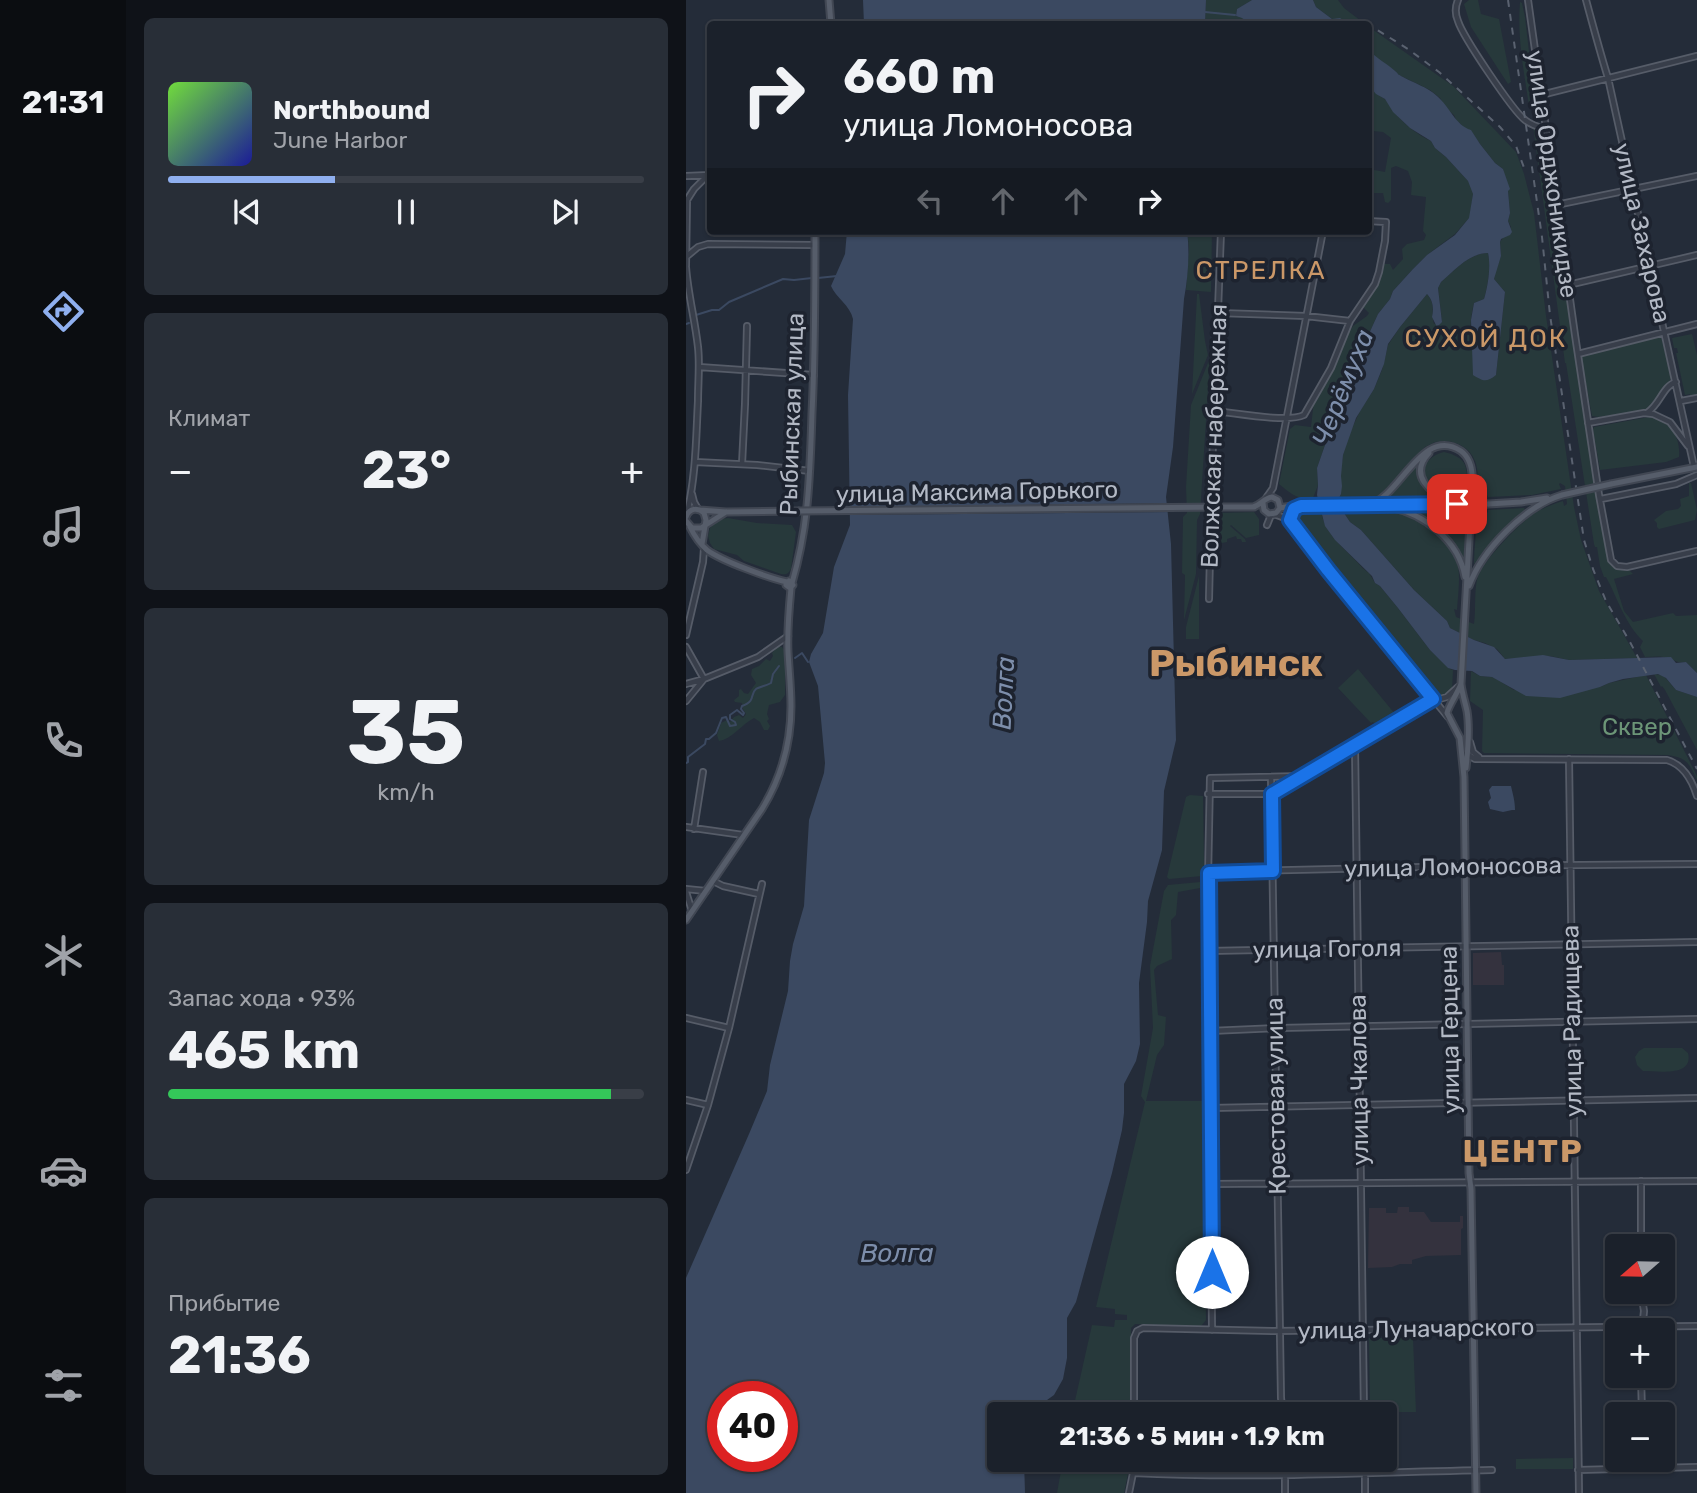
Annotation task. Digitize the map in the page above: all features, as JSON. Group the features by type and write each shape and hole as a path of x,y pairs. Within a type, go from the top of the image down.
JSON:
{"main road":[{"path":"829,0 831,21"},
{"name":"Рыбинская улица","path":"789,585 807,518 814,375 814,235"},
{"path":"1445,446 1427,454 1422,463 1421,475 1430,490 1457,504"},
{"path":"1369,505 1387,495 1421,455 1436,447 1454,448 1465,455 1472,473 1466,596"},
{"path":"1253,507 1270,497 1278,503 1291,506 1527,501 1696,467"},
{"path":"1466,596 1479,564 1512,526 1532,509 1562,495"},
{"path":"1264,510 1265,500"},
{"path":"1253,507 1273,514 1278,503"},
{"path":"1369,505 1408,512 1444,537 1461,561 1465,574 1466,596"},
{"name":"улица Максима Горького","path":"726,512 1253,507"},
{"path":"687,522 693,509 726,512"},
{"path":"699,510 705,515 703,546"},
{"path":"687,522 699,529 726,512"},
{"path":"686,920 772,790 786,751 791,707 789,585 728,561 703,546 687,522"},
{"name":"улица Герцена","path":"1464,776 1467,755 1466,709 1461,684 1466,596"},
{"path":"1452,704 1460,703 1466,709 1466,716 1460,722 1450,718 1447,711 1461,684"},
{"name":"улица Герцена","path":"1450,718 1458,732 1464,776 1476,1493"}],"street":[{"path":"1458,0 1458,23 1481,61 1522,118 1545,129"},
{"name":"улица Орджоникидзе","path":"1528,0 1567,285 1611,557 1617,566 1632,566 1697,551"},
{"name":"улица Захарова","path":"1586,0 1595,40 1608,78 1696,467"},
{"path":"1541,95 1697,56"},
{"path":"686,176 707,174"},
{"path":"1556,205 1697,176"},
{"path":"687,522 695,462 699,367 686,266 687,198 707,177"},
{"path":"1215,411 1286,418 1304,415 1331,368 1350,321 1375,284 1387,222 1372,221"},
{"name":"Волжская набережная","path":"1209,599 1221,235"},
{"path":"1265,500 1273,488 1322,235"},
{"path":"687,256 698,247 708,244 815,245"},
{"path":"1567,285 1697,255"},
{"path":"1219,313 1306,316 1350,321"},
{"path":"1578,354 1697,324"},
{"path":"742,464 747,327"},
{"path":"699,367 814,375"},
{"path":"1644,413 1652,410 1670,385 1676,382"},
{"path":"1681,401 1697,398"},
{"path":"1658,403 1656,411 1675,428 1691,450"},
{"path":"1588,423 1644,413 1661,417"},
{"path":"695,462 810,471"},
{"path":"1601,499 1676,484 1697,475"},
{"path":"1273,488 1278,503"},
{"path":"686,492 692,490"},
{"path":"692,490 699,510"},
{"path":"1290,520 1294,509 1304,506"},
{"path":"1267,525 1273,514 1290,520 1450,718"},
{"path":"686,635 701,574 703,546"},
{"path":"686,684 765,653 788,636"},
{"path":"686,647 704,679"},
{"path":"686,701 704,679"},
{"path":"1208,794 1272,794 1434,699 1450,695 1461,684"},
{"path":"1434,699 1452,704"},
{"path":"1466,709 1471,749 1475,755 1483,758"},
{"name":"улица Чкалова","path":"1355,746 1364,1402"},
{"path":"1462,749 1473,758 1667,760 1675,762 1684,770 1697,796"},
{"path":"1466,765 1483,758"},
{"name":"улица Радищева","path":"1569,759 1578,1493"},
{"path":"694,829 703,772"},
{"path":"1212,1330 1208,951 1210,778 1304,776"},
{"name":"Крестовая улица","path":"1271,777 1270,871 1274,950 1282,1402"},
{"path":"686,827 743,835"},
{"name":"улица Ломоносова","path":"1209,873 1466,866 1697,864"},
{"path":"713,881 759,894"},
{"path":"686,1170 708,1105 729,1028 762,884"},
{"path":"692,911 686,890 706,891"},
{"name":"улица Гоголя","path":"1208,951 1697,942"},
{"path":"686,1017 729,1028"},
{"path":"1210,1031 1697,1019"},
{"path":"1211,1108 1697,1098"},
{"path":"686,1100 708,1105"},
{"path":"1641,1181 1641,1234"},
{"path":"1211,1184 1697,1181"},
{"name":"улица Луначарского","path":"1675,1327 1697,1326"},
{"name":"улица Луначарского","path":"1134,1402 1134,1338 1137,1331 1147,1328 1279,1331 1605,1328"},
{"path":"1675,1467 1697,1467"},
{"path":"1578,1470 1605,1469"},
{"path":"1129,1493 1133,1473 1285,1476 1492,1470"},
{"path":"1285,1472 1285,1493"},
{"path":"1365,1474 1365,1493"}],"shaded area":[{"path":"1501,952 1504,985 1473,985 1473,953"},
{"path":"1398,1207 1409,1207 1409,1212 1424,1212 1431,1222 1460,1222 1460,1216 1463,1216 1461,1255 1426,1256 1412,1260 1412,1264 1368,1268 1369,1208 1386,1208 1386,1213 1397,1213"}],"green space":[{"path":"1206,0 1252,0 1237,9 1236,16 1246,21 1205,21"},
{"path":"1313,0 1338,0 1361,21 1332,19 1316,7"},
{"path":"1469,0 1478,0 1481,14 1499,19 1511,82 1508,84 1471,27 1464,4"},
{"path":"1520,2 1525,17 1536,112 1529,106 1523,67 1519,29"},
{"path":"1372,29 1453,86 1516,152 1534,213 1546,316 1581,540 1599,591 1637,658 1569,660 1550,656 1505,659 1497,649 1450,628 1447,621 1414,590 1344,513 1339,498 1343,455 1348,437 1382,370 1388,345 1427,294 1432,305 1434,324 1442,321 1438,288 1441,282 1468,259 1488,253 1487,288 1484,299 1474,303 1471,345 1496,375 1505,292 1494,279 1501,256 1500,242 1511,227 1508,221 1508,191 1503,169 1495,163 1471,131 1456,120 1440,98 1399,75 1373,56","holes":["1445,441 1459,444 1470,453 1477,470 1474,564 1525,510 1488,510 1484,515 1481,505 1483,494 1486,493 1488,497 1532,495 1561,489 1560,483 1565,486 1567,504 1564,506 1563,501 1533,514 1485,564 1477,580 1474,624 1456,617 1454,609 1457,610 1459,579 1457,561 1440,538 1422,524 1395,512 1352,511 1349,500 1377,498 1425,447"]},
{"path":"1372,89 1386,100 1407,125 1431,141 1468,181 1473,194 1470,217 1455,234 1413,269 1393,291 1378,314 1339,405 1317,468 1318,485 1313,498 1302,498 1291,494 1279,484 1290,429 1295,425 1311,427 1314,400 1332,373 1345,338 1353,326 1369,313 1363,307 1377,286 1383,264 1390,264 1393,270 1403,259 1402,249 1407,244 1424,240 1426,235 1423,231 1426,197 1411,195 1412,182 1408,171 1396,166 1391,168 1391,200 1388,203 1385,202 1383,193 1372,193 1372,170 1385,172 1391,138 1383,132 1373,131"},
{"path":"1533,126 1541,131 1544,138 1593,475 1609,557 1613,566 1629,570 1633,574 1614,579 1624,611 1633,622 1673,613 1676,616 1697,615 1697,673 1686,662 1645,657 1640,647 1643,641 1627,619 1600,566 1597,547 1594,544 1565,363"},
{"path":"1187,235 1212,235 1211,292 1186,290"},
{"path":"1197,294 1208,355 1192,394"},
{"path":"1692,334 1697,355 1697,395 1690,397 1690,394 1685,395 1677,348 1674,348 1672,338"},
{"path":"1661,336 1671,378 1657,402 1640,411 1592,416 1581,357"},
{"path":"1210,358 1200,514 1197,520 1196,574 1184,620 1183,517 1187,513 1191,405"},
{"path":"1649,417 1663,421 1673,430 1679,457 1666,462 1600,470 1594,427"},
{"path":"1444,452 1460,459 1466,470 1468,494 1464,559 1448,537 1411,511 1458,510 1462,513 1463,500 1460,493 1456,493 1457,498 1446,494 1425,480 1424,468 1427,463 1437,454"},
{"path":"1420,461 1421,481 1435,497 1392,499 1391,495"},
{"path":"1689,483 1697,510 1695,520 1659,529 1654,520 1666,511 1681,506 1680,499 1689,496"},
{"path":"1321,511 1326,526 1335,539 1369,573 1430,650 1453,670 1452,691 1439,697 1430,692 1304,535 1306,533 1296,524 1297,513"},
{"path":"1254,512 1259,519 1259,535 1246,538 1231,525 1246,542 1236,536 1227,539 1227,542 1216,544 1215,526 1221,517 1217,513"},
{"path":"721,519 792,525 796,532 789,572 781,574 744,561 737,555 714,549 708,536 710,528"},
{"path":"1199,576 1199,639 1186,639 1186,627"},
{"path":"778,646 785,651 785,695 780,702 769,705 768,730 764,730 754,718 719,741 717,735 721,723 727,720 730,722 739,715 743,718 746,714 742,703 734,700 739,696 739,690 748,694 756,683 751,675 752,669 766,659 770,661"},
{"path":"1358,669 1395,714 1376,725 1338,688"},
{"name":"Сквер","path":"1471,671 1480,676 1492,677 1514,690 1600,687 1646,675 1697,780 1687,762 1668,755 1484,753 1483,710 1470,701"},
{"path":"1654,674 1663,675 1676,690 1697,697 1697,750 1665,690"},
{"path":"1203,796 1202,876 1169,879 1167,877 1186,797"},
{"path":"1200,882 1200,888 1178,892 1176,915 1171,920 1172,959 1154,970 1158,1015 1166,1017 1164,1045 1157,1055 1146,1101 1203,1101 1206,1320 1198,1327 1135,1324 1131,1328 1131,1402 1075,1402 1092,1325 1114,1327 1115,1320 1127,1320 1127,1315 1115,1314 1115,1309 1096,1307 1145,1102 1141,1096 1153,1028 1150,966 1164,891 1168,885"},
{"path":"1644,1048 1682,1048 1688,1053 1688,1061 1686,1066 1673,1071 1643,1071 1637,1065 1635,1057"},
{"path":"1369,1338 1413,1338 1416,1412 1397,1412 1397,1402 1370,1402"},
{"path":"1573,1458 1573,1469 1516,1469 1516,1459"},
{"path":"1061,1472 1128,1472 1124,1493 1057,1493"}],"water":[{"path":"863,0 1206,0 1205,21 864,21"},
{"path":"1252,0 1313,0 1316,7 1332,19 1340,18 1344,21 1246,21 1236,16 1237,9"},
{"name":"Черёмуха","path":"1372,53 1398,74 1442,100 1503,169 1510,189 1508,221 1512,232 1501,239 1501,256 1494,279 1505,292 1496,375 1484,380 1473,375 1471,320 1474,303 1484,299 1488,282 1488,253 1468,259 1441,282 1438,288 1442,322 1437,327 1432,317 1432,302 1427,294 1388,344 1384,364 1374,389 1356,418 1343,455 1339,498 1344,513 1414,590 1447,621 1450,628 1494,647 1505,659 1543,655 1569,660 1671,657 1676,663 1686,662 1697,673 1697,697 1676,690 1666,678 1658,674 1623,679 1560,698 1526,696 1492,677 1448,668 1430,650 1372,576 1335,540 1325,526 1317,495 1317,468 1351,373 1378,314 1393,291 1427,255 1455,235 1469,218 1473,194 1468,181 1431,141 1410,128 1393,112 1385,99 1372,89"},
{"name":"Волга","path":"847,235 1187,235 1187,274 1173,447 1166,497 1171,544 1176,740 1164,791 1162,850 1148,901 1139,983 1140,1044 1136,1061 1124,1084 1122,1130 1112,1173 1076,1302 1067,1318 1067,1358 1063,1379 1054,1395 1044,1402 987,1402 987,1472 1024,1472 1025,1493 686,1493 686,1278 767,1091 770,1065 788,991 793,944 804,906 809,820 824,773 818,686 809,662 823,633 834,567 850,525 848,395 853,319 831,286 845,254"},
{"path":"1492,786 1511,786 1515,810 1503,812 1490,809 1489,790"}],"pier":[{"path":"1170,503 1171,512 846,515 846,507"}],"waterway":[{"path":"1205,12 1235,15"},
{"path":"818,278 837,276"},
{"path":"696,315 719,310 729,302 783,279 812,278"},
{"path":"795,658 802,653 808,662"},
{"path":"686,763 688,757 716,733 722,718 726,717 730,726 736,725 730,715 737,710 743,715 742,706 750,702 756,689 771,683 779,666"}],"railway":[{"path":"1508,0 1542,237 1550,315 1584,540 1606,601 1697,769"},
{"path":"1372,27 1439,72 1500,127 1516,146 1526,173"}],"district":[{"name":"СТРЕЛКА","path":"1261,270"},
{"name":"СУХОЙ ДОК","path":"1486,338"},
{"name":"Рыбинск","path":"1236,663"},
{"name":"ЦЕНТР","path":"1523,1151"}],"route":[{"path":"1212,1272 1209,873 1273,871 1272,794 1433,699 1290,520 1294,509 1301,506 1457,504"}]}
